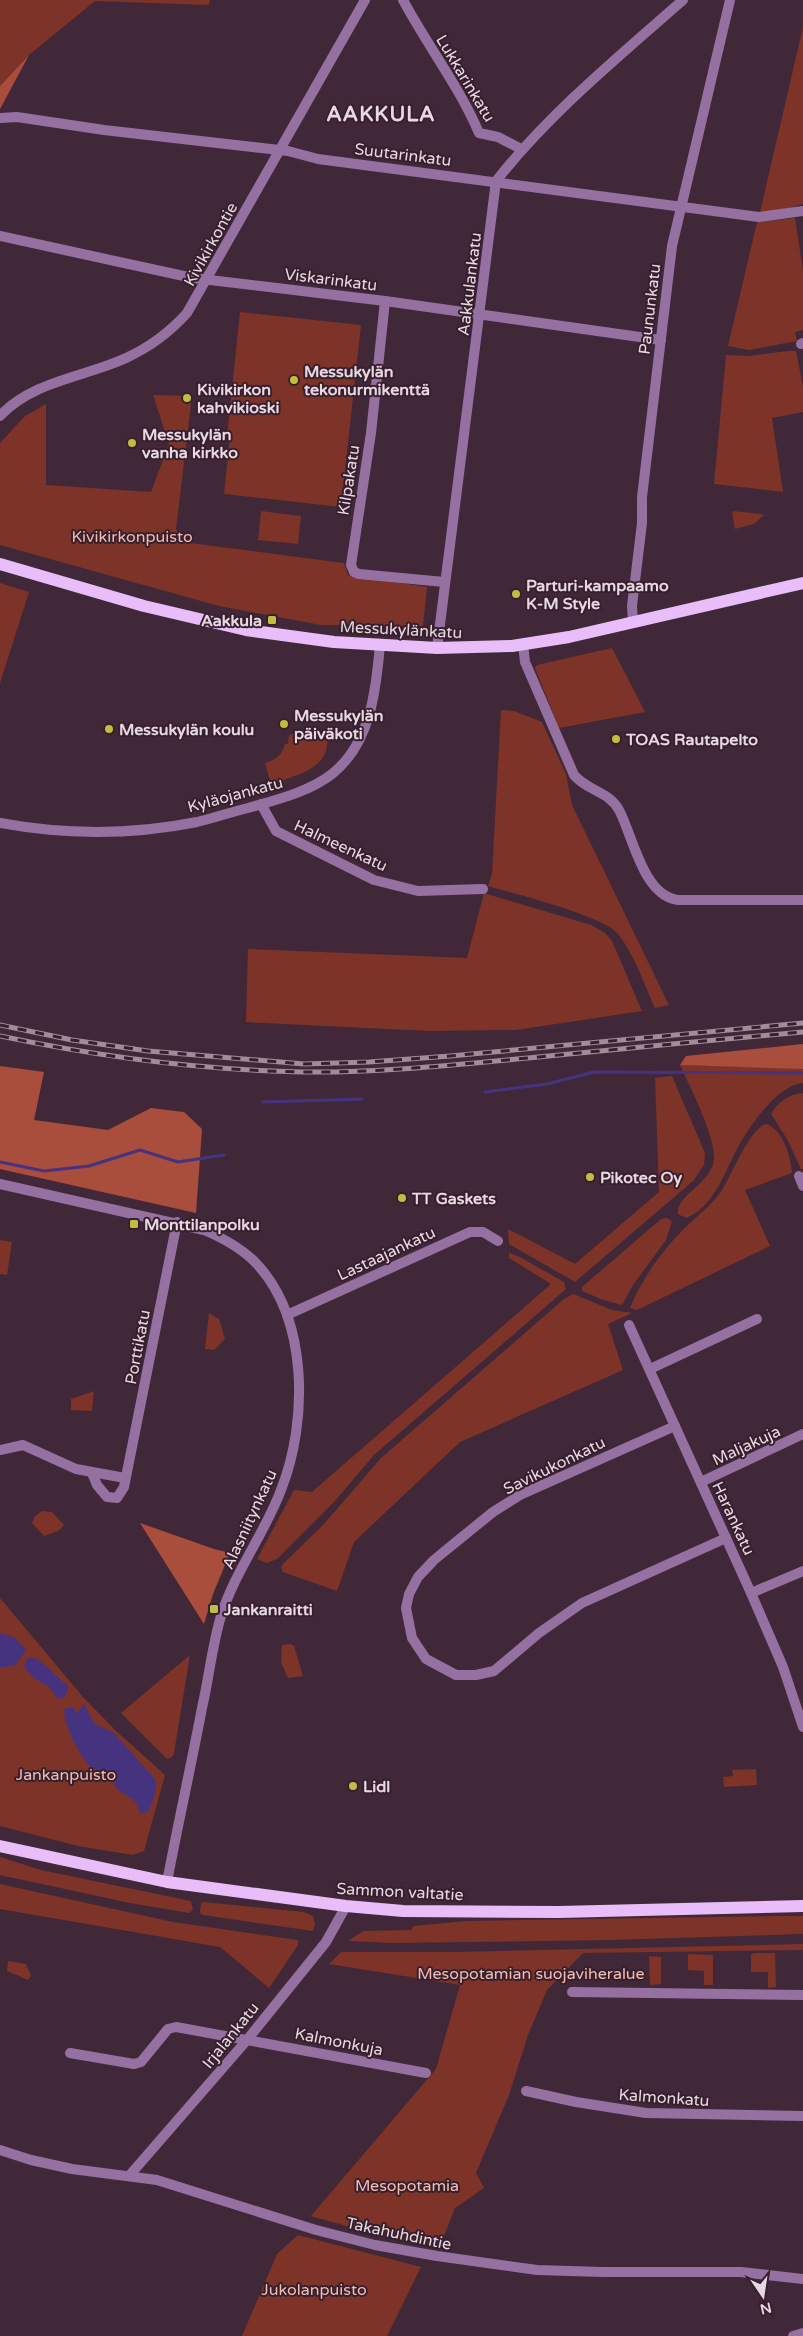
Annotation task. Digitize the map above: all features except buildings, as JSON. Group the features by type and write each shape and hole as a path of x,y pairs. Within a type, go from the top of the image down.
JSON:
{"main road":[{"name":"Messukylänkatu","path":"0,564 144,606 204,621 288,636 380,645 438,648 492,648 523,644 634,623 803,583"},
{"name":"Sammon valtatie","path":"0,1846 167,1882 346,1906 403,1911 559,1912 803,1906"}],"street":[{"name":"Kivikirkontie","path":"0,416 14,403 36,391 70,376 124,359 156,342 187,313 364,0"},
{"name":"Lukkarinkatu","path":"403,0 471,113 479,133 498,137 521,150"},
{"path":"496,181 521,150 595,78 683,0"},
{"name":"Paununkatu","path":"634,623 632,606 642,523 642,497 672,246 679,208 730,2"},
{"name":"Suutarinkatu","path":"0,118 17,117 104,130 280,150 318,159 496,181 679,208 759,217 803,211"},
{"name":"Aakkulankatu","path":"438,648 444,582 496,181"},
{"name":"Viskarinkatu","path":"0,236 207,279 385,301 480,316 661,340"},
{"name":"Kilpakatu","path":"385,301 371,433 351,565 354,572 359,574 444,582"},
{"path":"523,644 528,670 574,776 582,785 604,794 615,803 647,875 660,893 666,897 678,900 803,900"},
{"name":"Kyläojankatu","path":"0,823 72,832 133,831 196,822 302,791 333,773 352,751 365,727 376,697 380,645"},
{"name":"Halmeenkatu","path":"261,804 276,831 374,880 418,891 483,889"},
{"name":"Alasniitynkatu","path":"0,1184 178,1222 222,1238 246,1254 267,1277 287,1315 299,1377 299,1422 296,1442 280,1493 245,1559 221,1616 167,1882"},
{"name":"Porttikatu","path":"125,1478 178,1222"},
{"name":"Lastaajankatu","path":"287,1315 470,1232 482,1232 498,1241"},
{"path":"650,1368 757,1318"},
{"name":"Harankatu","path":"629,1325 751,1593 783,1667 803,1727"},
{"name":"Savikukonkatu","path":"675,1426 520,1495 493,1512 434,1560 418,1577 409,1594 406,1608 412,1638 426,1658 450,1673 472,1675 494,1670 539,1633 582,1603 726,1538"},
{"name":"Maljakuja","path":"700,1482 803,1434"},
{"path":"0,1450 23,1445 76,1469 125,1478 121,1494 117,1498 107,1497 97,1485 92,1472"},
{"path":"751,1593 803,1571"},
{"name":"Irjalankatu","path":"129,2176 247,2040 326,1942 346,1906"},
{"path":"572,1992 803,1995"},
{"name":"Kalmonkuja","path":"70,2052 134,2064 141,2062 168,2029 176,2027 426,2073"},
{"name":"Kalmonkatu","path":"526,2091 576,2102 646,2113 803,2116"},
{"name":"Takahuhdintie","path":"0,2150 50,2165 157,2180 307,2227 375,2245 474,2262 571,2271 741,2272 803,2279"},
{"path":"793,2336 803,2333"}],"green space":[{"path":"0,0 210,0 209,5 95,1 29,55 0,86"},
{"path":"803,27 803,204 782,210 760,212"},
{"path":"795,218 803,271 803,330 795,332 797,341 749,350 728,346 757,222"},
{"name":"Messukylän tekonurmikenttä","path":"240,312 361,325 341,507 224,494 230,437 227,436"},
{"path":"796,351 803,387 803,412 772,418 783,492 714,484 726,355 748,356"},
{"name":"Kivikirkonpuisto","path":"153,395 192,396 176,529 183,542 344,563 348,575 427,587 423,626 321,625 219,606 0,545 0,443 25,416 46,404 46,485 151,492 169,444"},
{"path":"261,511 301,516 298,544 258,540"},
{"path":"734,511 764,515 754,524 735,529 732,513"},
{"path":"0,583 29,592 0,683"},
{"path":"612,648 645,712 559,728 535,668 537,665"},
{"path":"501,710 514,711 542,722 566,774 572,805 669,1005 655,1008 629,950 617,933 608,926 594,919 556,906 488,886 492,874"},
{"path":"289,735 328,738 325,754 309,770 271,784 265,763 278,756 285,744 288,744"},
{"path":"484,893 591,925 605,933 612,941 642,1011 516,1030 428,1031 246,1022 248,949 467,958"},
{"path":"680,1065 803,1068 803,1083 783,1091 765,1108 742,1140 711,1198 704,1206 686,1218 678,1214 682,1200 707,1175 712,1168 714,1159 711,1137"},
{"path":"672,1076 705,1153 704,1165 693,1181 575,1282 509,1244 508,1229 575,1264 659,1192 655,1078"},
{"path":"803,1093 803,1169 801,1169 787,1139 771,1114 784,1099"},
{"path":"766,1124 777,1132 785,1144 792,1173 745,1190 770,1246 637,1310 630,1308 640,1286 662,1253 710,1205 722,1190 747,1143 760,1127"},
{"path":"667,1218 672,1221 666,1240 633,1285 622,1305 603,1300 582,1291 582,1287 661,1219"},
{"path":"0,1240 12,1242 7,1275 0,1274"},
{"path":"509,1253 518,1256 564,1282 566,1289 374,1455 335,1501 277,1559 267,1563 257,1559 294,1490 312,1492 551,1284 509,1258"},
{"path":"573,1294 612,1310 632,1313 608,1324 623,1370 460,1442 354,1542 337,1591 283,1572 281,1567 283,1564 324,1524 381,1458 564,1299"},
{"path":"209,1313 219,1319 225,1339 214,1350 205,1349"},
{"path":"94,1391 92,1411 71,1410 71,1399"},
{"path":"42,1511 52,1512 64,1525 58,1531 44,1536 32,1523 35,1516"},
{"name":"Jankanpuisto","path":"0,1598 83,1697 115,1730 165,1775 144,1851 133,1855 78,1846 0,1826"},
{"path":"290,1644 294,1646 303,1676 288,1678 281,1662 282,1645"},
{"path":"190,1655 174,1753 172,1757 167,1759 121,1713"},
{"path":"756,1769 757,1785 724,1787 723,1777 733,1776 732,1770"},
{"path":"0,1857 41,1870 191,1901 193,1910 189,1913 130,1903 0,1875"},
{"path":"0,1884 173,1922 298,1940 298,1945 269,1988 220,1947 0,1909"},
{"path":"201,1903 304,1912 313,1916 315,1924 313,1931 203,1915 200,1913"},
{"path":"803,1916 803,1934 610,1940 392,1943 348,1941 363,1931 412,1930 413,1926 466,1921"},
{"name":"Mesopotamia","path":"803,1944 803,1950 583,1953 547,1990 528,2035 509,2095 476,2173 484,2188 455,2208 440,2246 378,2235 311,2216 436,2069 460,1985 329,1964 341,1952 456,1952"},
{"path":"775,1953 776,1987 768,1988 768,1972 751,1972 751,1954"},
{"path":"688,1954 713,1955 713,1985 704,1985 704,1971 688,1970"},
{"path":"649,1956 661,1957 661,1984 650,1985"},
{"path":"8,1961 26,1964 31,1976 28,1980 7,1971"},
{"name":"Jukolanpuisto","path":"298,2235 421,2267 387,2336 242,2336 277,2254"}],"shaded area":[{"path":"29,55 0,109 0,86"},
{"path":"803,1044 803,1069 680,1065 686,1056"},
{"path":"0,1066 44,1072 34,1120 108,1130 151,1108 184,1112 202,1129 196,1213 0,1169"},
{"path":"140,1523 230,1553 213,1594 204,1624"},
{"path":"0,1633 14,1637 26,1650 16,1665 0,1668"},
{"path":"32,1657 43,1663 69,1686 65,1697 58,1699 49,1687 34,1678 24,1667 26,1660"},
{"path":"84,1704 95,1724 114,1733 155,1779 156,1791 149,1811 141,1814 135,1801 116,1788 112,1777 91,1767 82,1756 69,1730 64,1713 65,1708 73,1707 77,1713"}],"waterway":[{"path":"485,1092 547,1084 594,1072 803,1073"},
{"path":"263,1102 362,1099"},
{"path":"0,1162 44,1171 89,1166 140,1150 178,1162 224,1155"}],"railway":[{"path":"0,1025 72,1040 148,1051 304,1064 369,1062 450,1056 803,1023"},
{"path":"0,1036 150,1061 264,1071 330,1072 443,1066 803,1032"}],"place":[{"name":"Messukylän tekonurmikenttä","path":"294,380"},
{"name":"Kivikirkon kahvikioski","path":"187,398"},
{"name":"Messukylän vanha kirkko","path":"132,443"},
{"name":"Parturi-kampaamo K-M Style","path":"516,594"},
{"name":"Aakkula","path":"272,620"},
{"name":"Messukylän päiväkoti","path":"284,724"},
{"name":"Messukylän koulu","path":"109,729"},
{"name":"TOAS Rautapelto","path":"616,739"},
{"name":"Pikotec Oy","path":"590,1177"},
{"name":"TT Gaskets","path":"402,1198"},
{"name":"Monttilanpolku","path":"134,1224"},
{"name":"Jankanraitti","path":"214,1609"},
{"name":"Lidl","path":"353,1786"}],"district":[{"name":"AAKKULA","path":"381,114"}],"park label":[{"name":"Mesopotamian suojaviheralue","path":"531,1973"}]}
